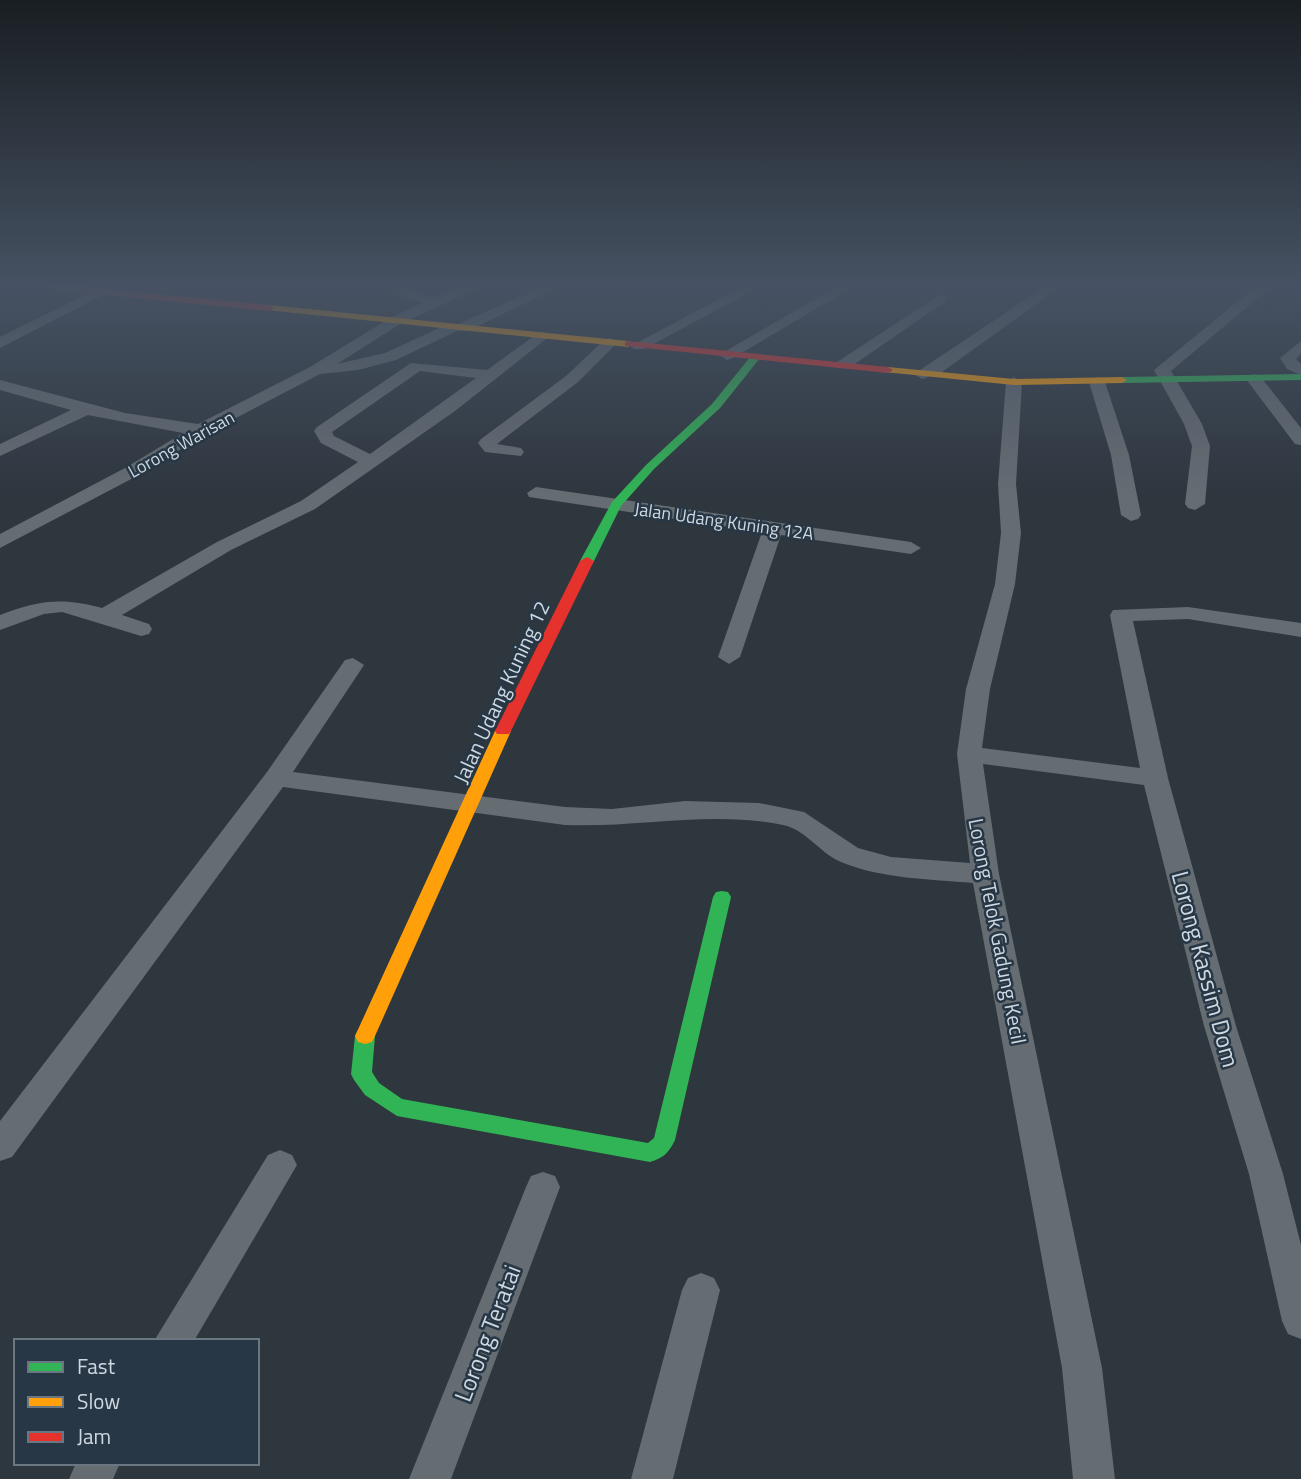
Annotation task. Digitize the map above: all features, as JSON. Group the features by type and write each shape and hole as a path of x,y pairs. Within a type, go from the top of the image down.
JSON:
{"street":[{"name":"Lorong Warisan","path":"0,542 131,472 201,429 339,356"},
{"path":"316,370 377,362 394,356"},
{"path":"105,616 224,546 308,505 373,462 515,356"},
{"path":"515,452 491,448 487,443 572,379 596,356"},
{"path":"737,356 1014,382 1301,377"},
{"path":"843,365 856,356"},
{"path":"922,374 936,369 955,356"},
{"path":"1177,356 1162,370 1193,424 1201,446 1195,504"},
{"path":"1289,356 1287,358 1293,366 1301,370"},
{"name":"Jalan Udang Kuning 12","path":"722,897 664,1140 659,1148 650,1153 397,1107 365,1087 359,1069 368,1025 543,645 617,505 650,467 716,406 755,358"},
{"path":"373,462 327,439 323,431 417,366 490,375"},
{"path":"1254,379 1301,440"},
{"name":"Lorong Telok Gadung Kecil","path":"1014,382 1007,484 1012,533 1005,584 978,689 969,754 974,810 985,874 1082,1368 1094,1479"},
{"path":"1097,382 1120,454 1131,515"},
{"path":"0,385 87,409 180,428 201,429"},
{"path":"0,451 87,409"},
{"name":"Jalan Udang Kuning 12A","path":"536,493 911,548"},
{"path":"729,657 773,528"},
{"path":"0,623 38,607 64,604 141,629"},
{"name":"Lorong Kassim Dom","path":"1301,630 1188,613 1121,615 1155,778 1220,1026 1266,1174 1301,1321"},
{"path":"0,1147 276,778 353,665"},
{"path":"969,754 1155,778"},
{"path":"276,778 565,816 612,818 685,810 759,812 795,818 849,855 891,866 985,874"},
{"path":"174,1339 279,1165"},
{"name":"Lorong Teratai","path":"430,1479 543,1187"},
{"path":"652,1479 701,1290"}],"traffic: fast":[{"path":"587,561 616,505 650,467 716,406 755,358"},
{"path":"1122,380 1301,377"},
{"path":"365,1036 361,1074 372,1089 397,1107 650,1153 659,1148 664,1140 722,897"}],"traffic: slow":[{"path":"888,370 1014,382 1122,380"},
{"path":"365,1036 503,731"}],"traffic: jam":[{"path":"748,356 888,370"},
{"path":"503,731 587,561"}]}
